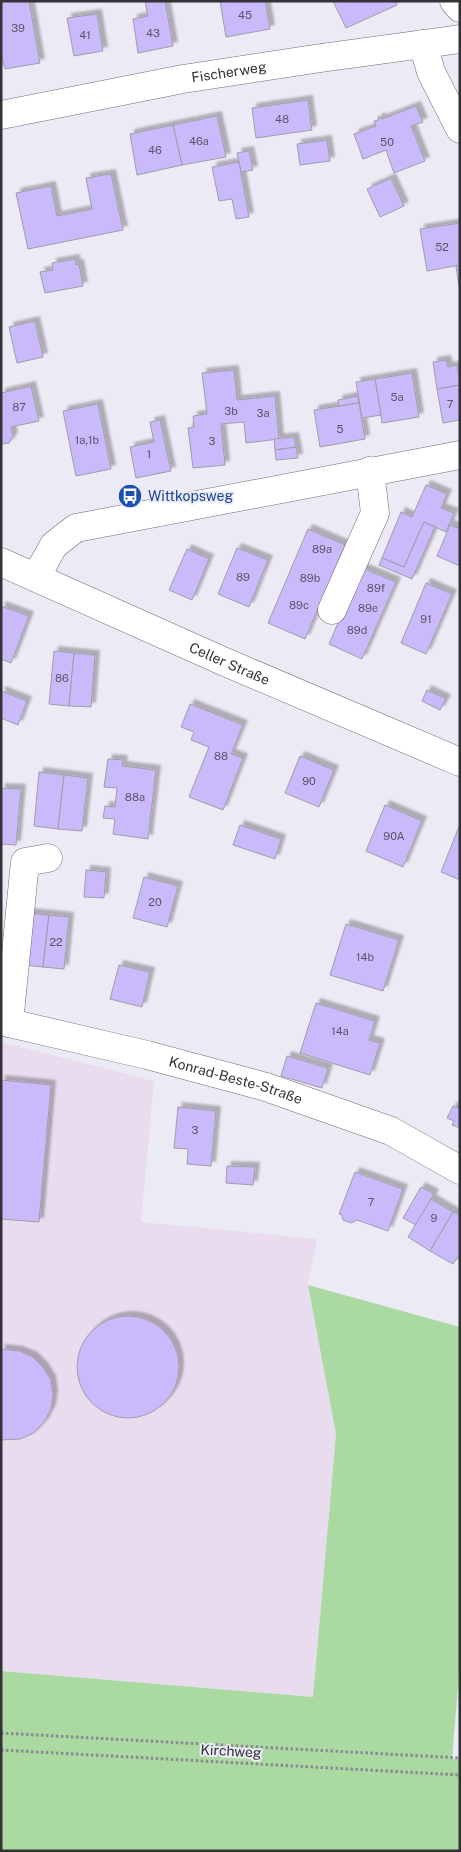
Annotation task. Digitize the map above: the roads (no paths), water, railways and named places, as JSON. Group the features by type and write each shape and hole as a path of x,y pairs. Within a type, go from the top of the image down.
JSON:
{"street":[{"path":"454,1 460,8"},
{"name":"Fischerweg","path":"1,116 183,80 321,58 460,39"},
{"path":"423,44 431,72 460,129"},
{"path":"36,577 54,544 76,528 460,455"},
{"path":"332,610 375,513 370,471"},
{"name":"Celler Straße","path":"1,562 226,662 460,762"},
{"path":"5,1022 25,862 48,858"},
{"name":"Konrad-Beste-Straße","path":"5,1022 147,1055 266,1087 391,1131 460,1170"}],"place":[{"name":"Wittkopsweg","path":"130,496"}]}
